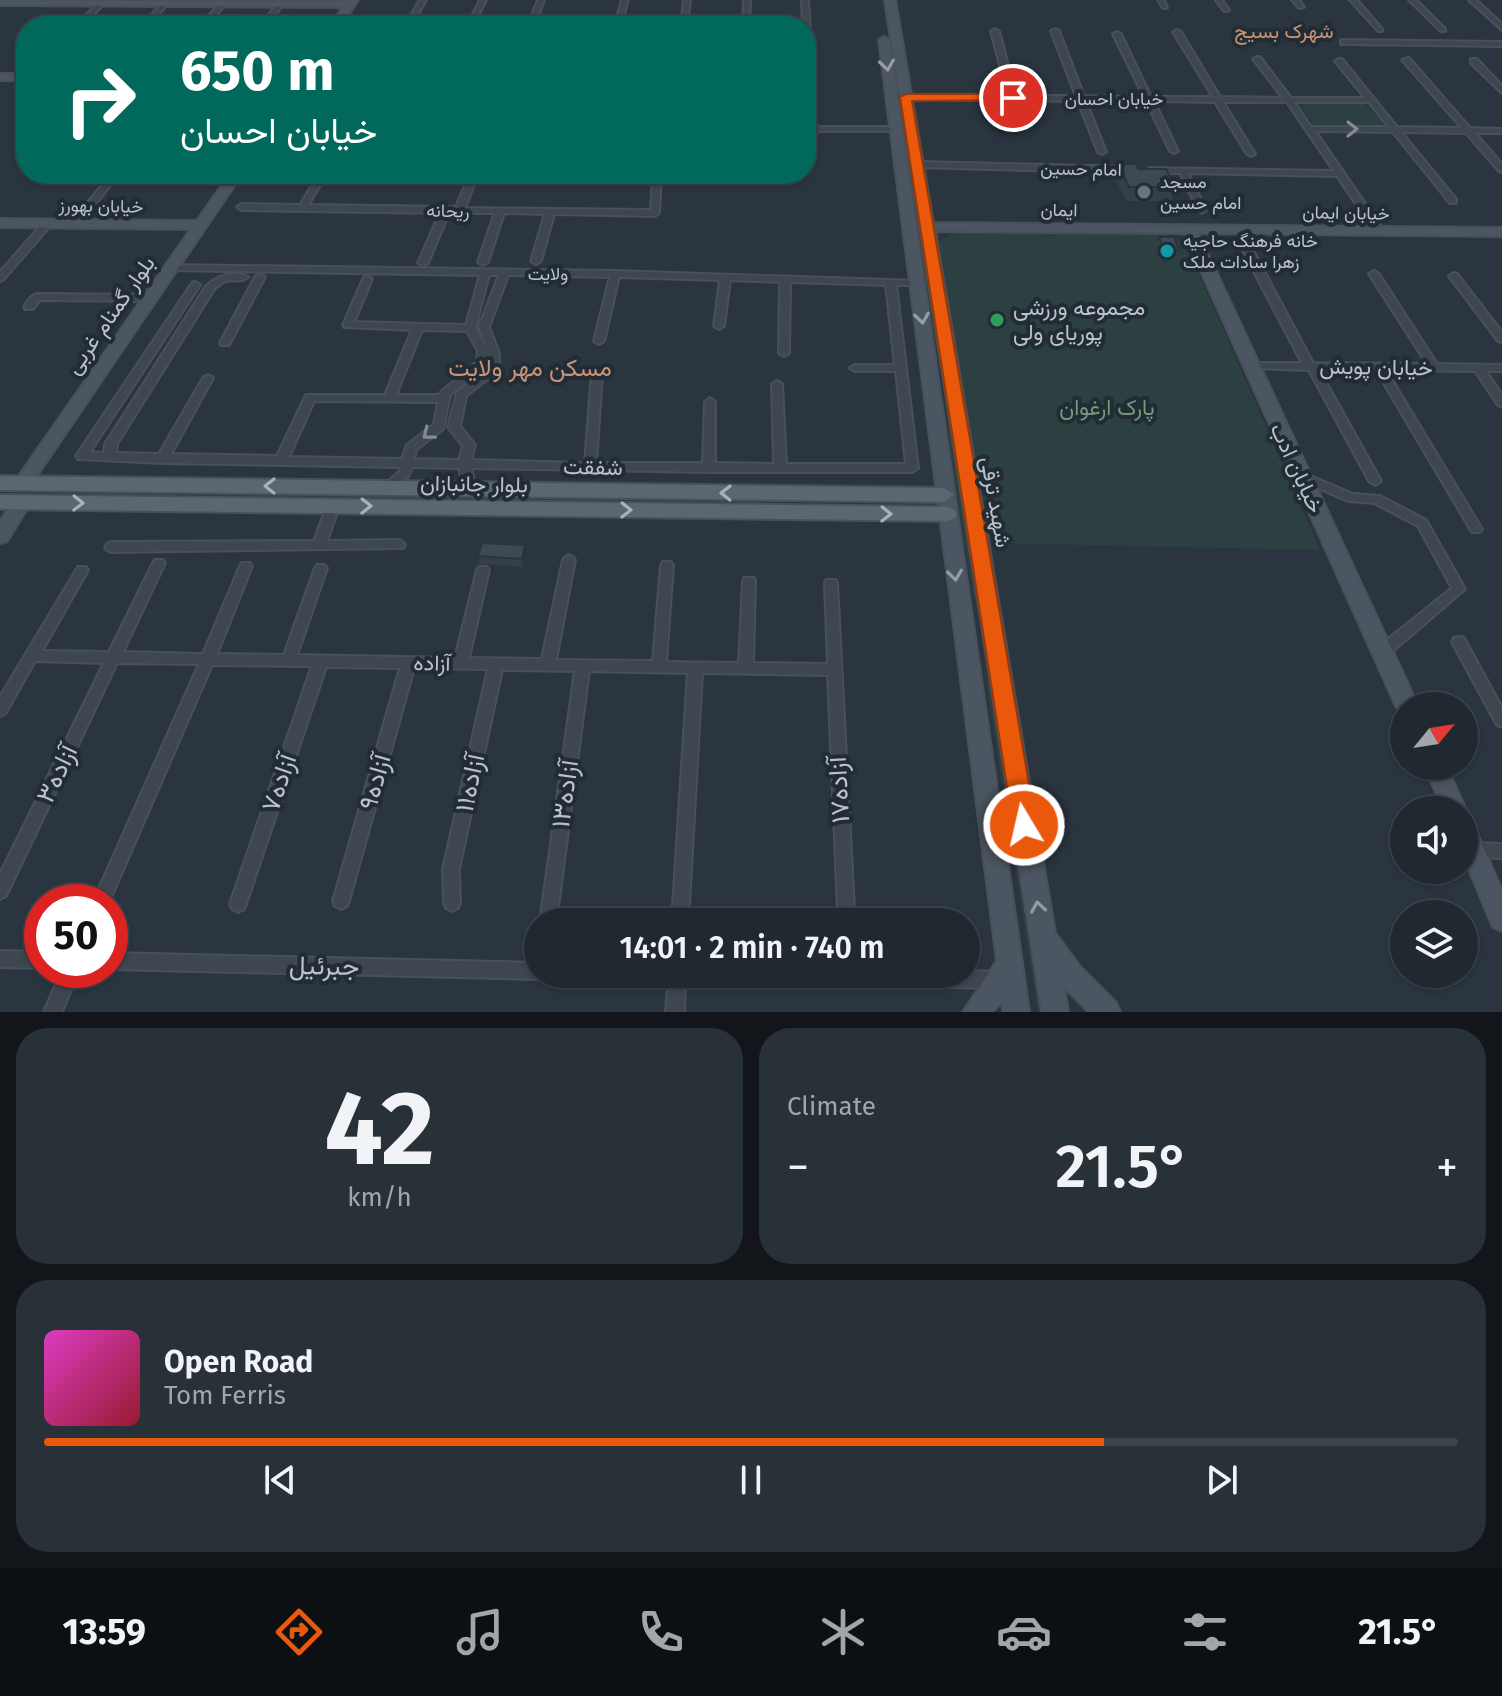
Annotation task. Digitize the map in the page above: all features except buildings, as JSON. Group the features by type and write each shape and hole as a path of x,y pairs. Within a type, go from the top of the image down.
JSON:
{"main road":[{"name":"شهید ترقی","path":"878,0 917,165 928,227 952,392 998,652 1055,1012"},
{"name":"شهید ترقی","path":"890,0 899,97 896,129 1005,971 1016,1012"},
{"path":"0,2 280,4 352,1"},
{"name":"بلوار گمنام غربی","path":"0,536 8,502 229,184"},
{"name":"خیابان بهورز","path":"0,223 201,225"},
{"name":"ایمان","path":"928,227 1189,229"},
{"path":"930,249 938,237 962,227"},
{"name":"خیابان ایمان","path":"1189,229 1502,232"},
{"name":"خیابان ادب","path":"1189,229 1401,692"},
{"path":"932,393 952,392"},
{"path":"185,504 194,485"},
{"name":"بلوار جانبازان","path":"8,502 194,485 470,489 776,503"},
{"name":"بلوار جانبازان","path":"8,502 333,506 945,505"},
{"path":"966,652 998,652"},
{"path":"1478,862 1502,919"},
{"path":"1043,937 1071,976 1107,1012"},
{"path":"976,1012 1005,971"}],"street":[{"path":"1219,0 1226,10"},
{"path":"1295,0 1301,7"},
{"path":"1353,0 1380,30"},
{"path":"1412,0 1443,30"},
{"path":"1472,0 1502,28"},
{"path":"88,16 102,3"},
{"path":"154,16 165,3"},
{"path":"212,16 223,4"},
{"path":"271,16 280,4"},
{"path":"995,31 1013,98"},
{"path":"1055,31 1102,152"},
{"path":"1177,32 1251,154"},
{"path":"1117,34 1174,151"},
{"path":"1344,42 1502,44"},
{"path":"1257,59 1311,129 1379,231"},
{"path":"1406,60 1502,169"},
{"path":"1339,61 1453,201"},
{"path":"1474,61 1502,91"},
{"name":"خیابان احسان","path":"899,97 1371,100"},
{"path":"816,129 896,129"},
{"path":"1311,129 1502,131"},
{"name":"امام حسین","path":"917,165 1341,174"},
{"path":"1183,171 1202,210"},
{"path":"75,224 107,184"},
{"path":"303,207 317,184"},
{"path":"459,211 470,184"},
{"name":"ریحانه","path":"241,207 655,213 656,184"},
{"path":"423,263 445,211"},
{"path":"483,262 500,212"},
{"path":"536,261 550,212"},
{"path":"0,278 47,224"},
{"path":"1244,243 1375,481"},
{"path":"171,268 484,278"},
{"path":"1374,274 1434,367"},
{"path":"1454,276 1502,339"},
{"path":"113,457 109,452 111,444 211,286 229,277 615,277 917,283"},
{"path":"225,343 260,277"},
{"path":"599,341 615,277"},
{"path":"387,487 404,474 411,448 439,426 445,394 482,363 483,351 470,328 484,278"},
{"path":"470,489 464,464 469,445 454,427 461,395 490,372 494,365 494,353 484,327 502,278"},
{"path":"367,279 348,325 470,328"},
{"path":"719,326 725,279"},
{"path":"784,353 785,280"},
{"path":"855,368 901,368 891,282"},
{"name":"شفقت","path":"195,285 82,456 590,467 912,468 901,368"},
{"path":"29,307 37,297 151,298"},
{"path":"389,399 418,327"},
{"name":"خیابان پویش","path":"1250,366 1502,368"},
{"path":"1379,367 1476,529"},
{"path":"1478,368 1502,403"},
{"path":"590,467 597,373"},
{"path":"162,459 208,378"},
{"path":"777,384 780,468"},
{"path":"281,461 310,397 444,399"},
{"path":"709,468 710,402"},
{"path":"1301,476 1352,498 1376,499 1422,523 1459,589 1382,652"},
{"path":"319,545 333,506"},
{"path":"111,547 399,545"},
{"path":"548,665 569,560"},
{"name":"آزاده۳","path":"0,891 159,563"},
{"path":"659,667 667,565"},
{"path":"109,884 246,566"},
{"path":"289,660 321,568"},
{"path":"0,710 82,570"},
{"path":"461,663 483,570"},
{"path":"746,668 749,581"},
{"name":"آزاده۱۷","path":"831,583 846,908"},
{"path":"1459,642 1502,721"},
{"name":"آزاده","path":"32,656 833,670"},
{"name":"آزاده۷","path":"238,904 321,661"},
{"name":"آزاده۹","path":"341,901 409,662"},
{"name":"آزاده۱۱","path":"452,903 451,869 496,664"},
{"name":"آزاده۱۳","path":"550,908 583,665"},
{"path":"681,908 695,667"},
{"path":"1478,843 1502,851"},
{"path":"0,959 24,960"},
{"name":"جبرئیل","path":"128,961 524,971"},
{"path":"980,971 1005,971"},
{"path":"53,1012 63,988"},
{"path":"675,1012 678,988"}],"green space":[{"path":"897,102 901,103 944,384 933,347"},
{"path":"1303,103 1364,103 1383,123 1377,127 1315,126 1300,106"},
{"name":"پارک ارغوان","path":"957,232 1158,233 1174,236 1187,247 1320,550 991,543 939,241"},
{"path":"942,402 948,427 954,435 984,638 972,589"},
{"path":"58,490 181,492 176,496 149,495 132,499 52,496"},
{"path":"241,493 760,500 763,504 193,499"},
{"path":"984,668 1002,731 1049,1012 1038,1012"}],"place":[{"name":"مسجد امام حسین","path":"1144,192"},
{"name":"خانه فرهنگ حاجیه زهرا سادات ملک","path":"1167,251"},
{"name":"مجموعه ورزشی پوریای ولی","path":"997,320"}],"district":[{"name":"شهرک بسیج","path":"1284,31"},
{"name":"مسکن مهر ولایت","path":"530,368"}],"route":[{"path":"1013,98 906,97 1024,825"}]}
